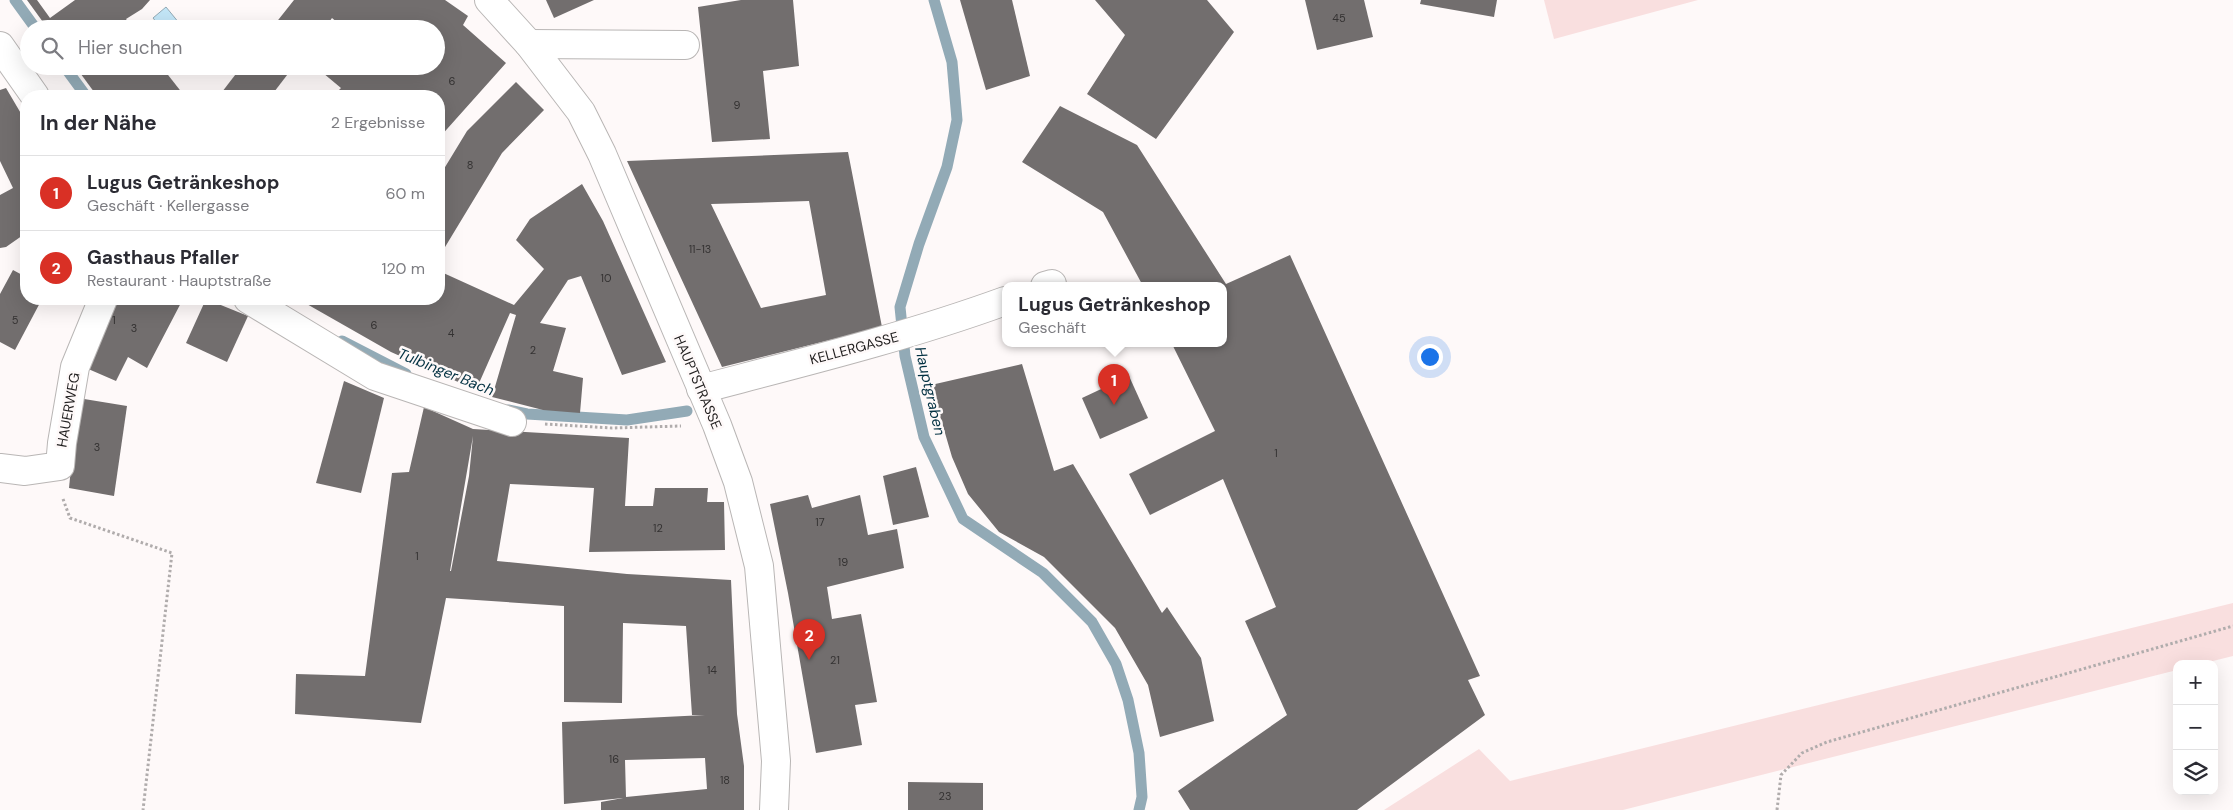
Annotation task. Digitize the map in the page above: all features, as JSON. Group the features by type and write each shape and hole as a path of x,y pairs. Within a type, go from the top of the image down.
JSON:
{"street":[{"name":"HAUPTSTRASSE","path":"489,0 529,44 585,121 602,154 702,389 738,482 759,566 776,761 774,810"},
{"path":"529,44 685,45"},
{"path":"0,46 20,75"},
{"path":"20,75 31,90"},
{"name":"KELLERGASSE","path":"702,389 943,324 1002,302"},
{"name":"HAUERWEG","path":"0,468 25,471 60,466 62,443 76,367 101,305"},
{"path":"258,305 375,376 512,422"}],"path":[{"path":"512,422 612,428 717,425"},
{"path":"60,466 62,494 70,518 172,554 144,810"},
{"path":"1777,810 1781,775 1802,753 1827,742 2233,626"}],"shaded area":[{"path":"1544,0 1698,0 1554,39"},
{"path":"2233,603 2233,656 2217,660 2173,660 2173,671 1623,810 1384,810 1479,749 1510,781"}],"water":[{"path":"166,7 177,20 155,20 153,18"}],"building":[{"path":"27,0 37,0 50,18 75,0 150,0 142,9 127,20 41,20"},
{"path":"294,0 445,0 468,16 463,25 506,63 445,131 445,90 339,90 341,88 325,75 445,75 445,20 334,20 332,18 331,20 278,20"},
{"path":"546,0 594,0 554,18"},
{"path":"741,0 793,0 799,66 763,71 770,139 712,142 698,7"},
{"path":"960,0 1012,0 1030,76 986,90"},
{"path":"1095,0 1207,0 1234,32 1156,139 1087,94 1125,35"},
{"path":"1305,0 1364,0 1373,37 1317,50"},
{"path":"1421,0 1497,0 1494,17 1420,4"},
{"path":"82,75 168,75 180,90 93,90"},
{"path":"235,75 287,75 276,90 224,90"},
{"path":"516,82 544,110 502,153 445,247 445,167 467,131"},
{"path":"6,88 20,112 20,237 6,247 0,248 0,195 13,188 0,161 0,90"},
{"path":"1060,106 1137,145 1225,282 1141,282 1103,212 1022,162"},
{"path":"848,152 882,327 722,367 627,161","holes":["809,201 826,295 761,308 711,204"]},
{"path":"582,184 603,221 666,362 622,375 581,276 568,280 540,323 566,328 553,371 583,378 580,413 543,410 492,397 516,315 510,313 476,390 391,352 309,305 445,305 445,274 514,305 544,269 516,240 530,219"},
{"path":"1290,255 1480,676 1468,680 1485,715 1357,810 1190,810 1178,791 1287,715 1245,621 1276,607 1223,479 1150,515 1129,474 1215,431 1173,347 1227,347 1227,284"},
{"path":"13,270 20,274 20,305 39,305 15,350 0,342 0,294"},
{"path":"109,305 180,305 147,368 128,357 116,381 86,368"},
{"path":"203,305 221,305 248,316 227,362 186,343"},
{"path":"1022,364 1054,471 1073,464 1162,613 1167,607 1201,658 1214,721 1160,737 1148,685 1115,628 1044,557 999,532 968,494 952,457 931,385"},
{"path":"1129,376 1148,418 1100,439 1082,398"},
{"path":"344,381 384,398 361,493 316,483"},
{"path":"78,398 127,406 114,496 69,488"},
{"path":"424,407 473,429 629,438 625,506 653,506 655,488 708,488 707,502 724,502 725,550 589,552 594,488 510,484 497,561 627,574 731,580 737,714 744,766 744,810 601,810 601,802 623,798 564,804 562,722 705,715 692,715 686,626 623,623 622,703 564,702 564,606 446,598 421,723 295,714 296,674 365,676 392,473 409,472","holes":["473,436 469,476 450,571","705,758 707,789 626,797 625,760"]},
{"path":"916,467 929,517 893,525 883,476"},
{"path":"808,495 812,508 860,495 868,535 897,529 904,568 827,587 832,619 861,614 877,702 855,705 862,745 816,753 788,593 770,504"},
{"path":"908,782 983,783 983,810 908,810"}],"waterway":[{"name":"Tulbinger Bach","path":"15,0 29,20"},
{"name":"Hauptgraben","path":"934,0 952,62 957,120 947,167 919,244 900,307 905,356 924,437 963,519 1043,573 1092,622 1116,664 1128,700 1139,753 1142,797 1139,810"},
{"name":"Tulbinger Bach","path":"71,75 82,90"},
{"name":"Tulbinger Bach","path":"342,341 406,374"},
{"name":"Tulbinger Bach","path":"508,410 527,414 627,420 687,411"}],"place":[{"name":"Lugus Getränkeshop","path":"1114,405"},
{"name":"Gasthaus Pfaller","path":"809,660"}]}
